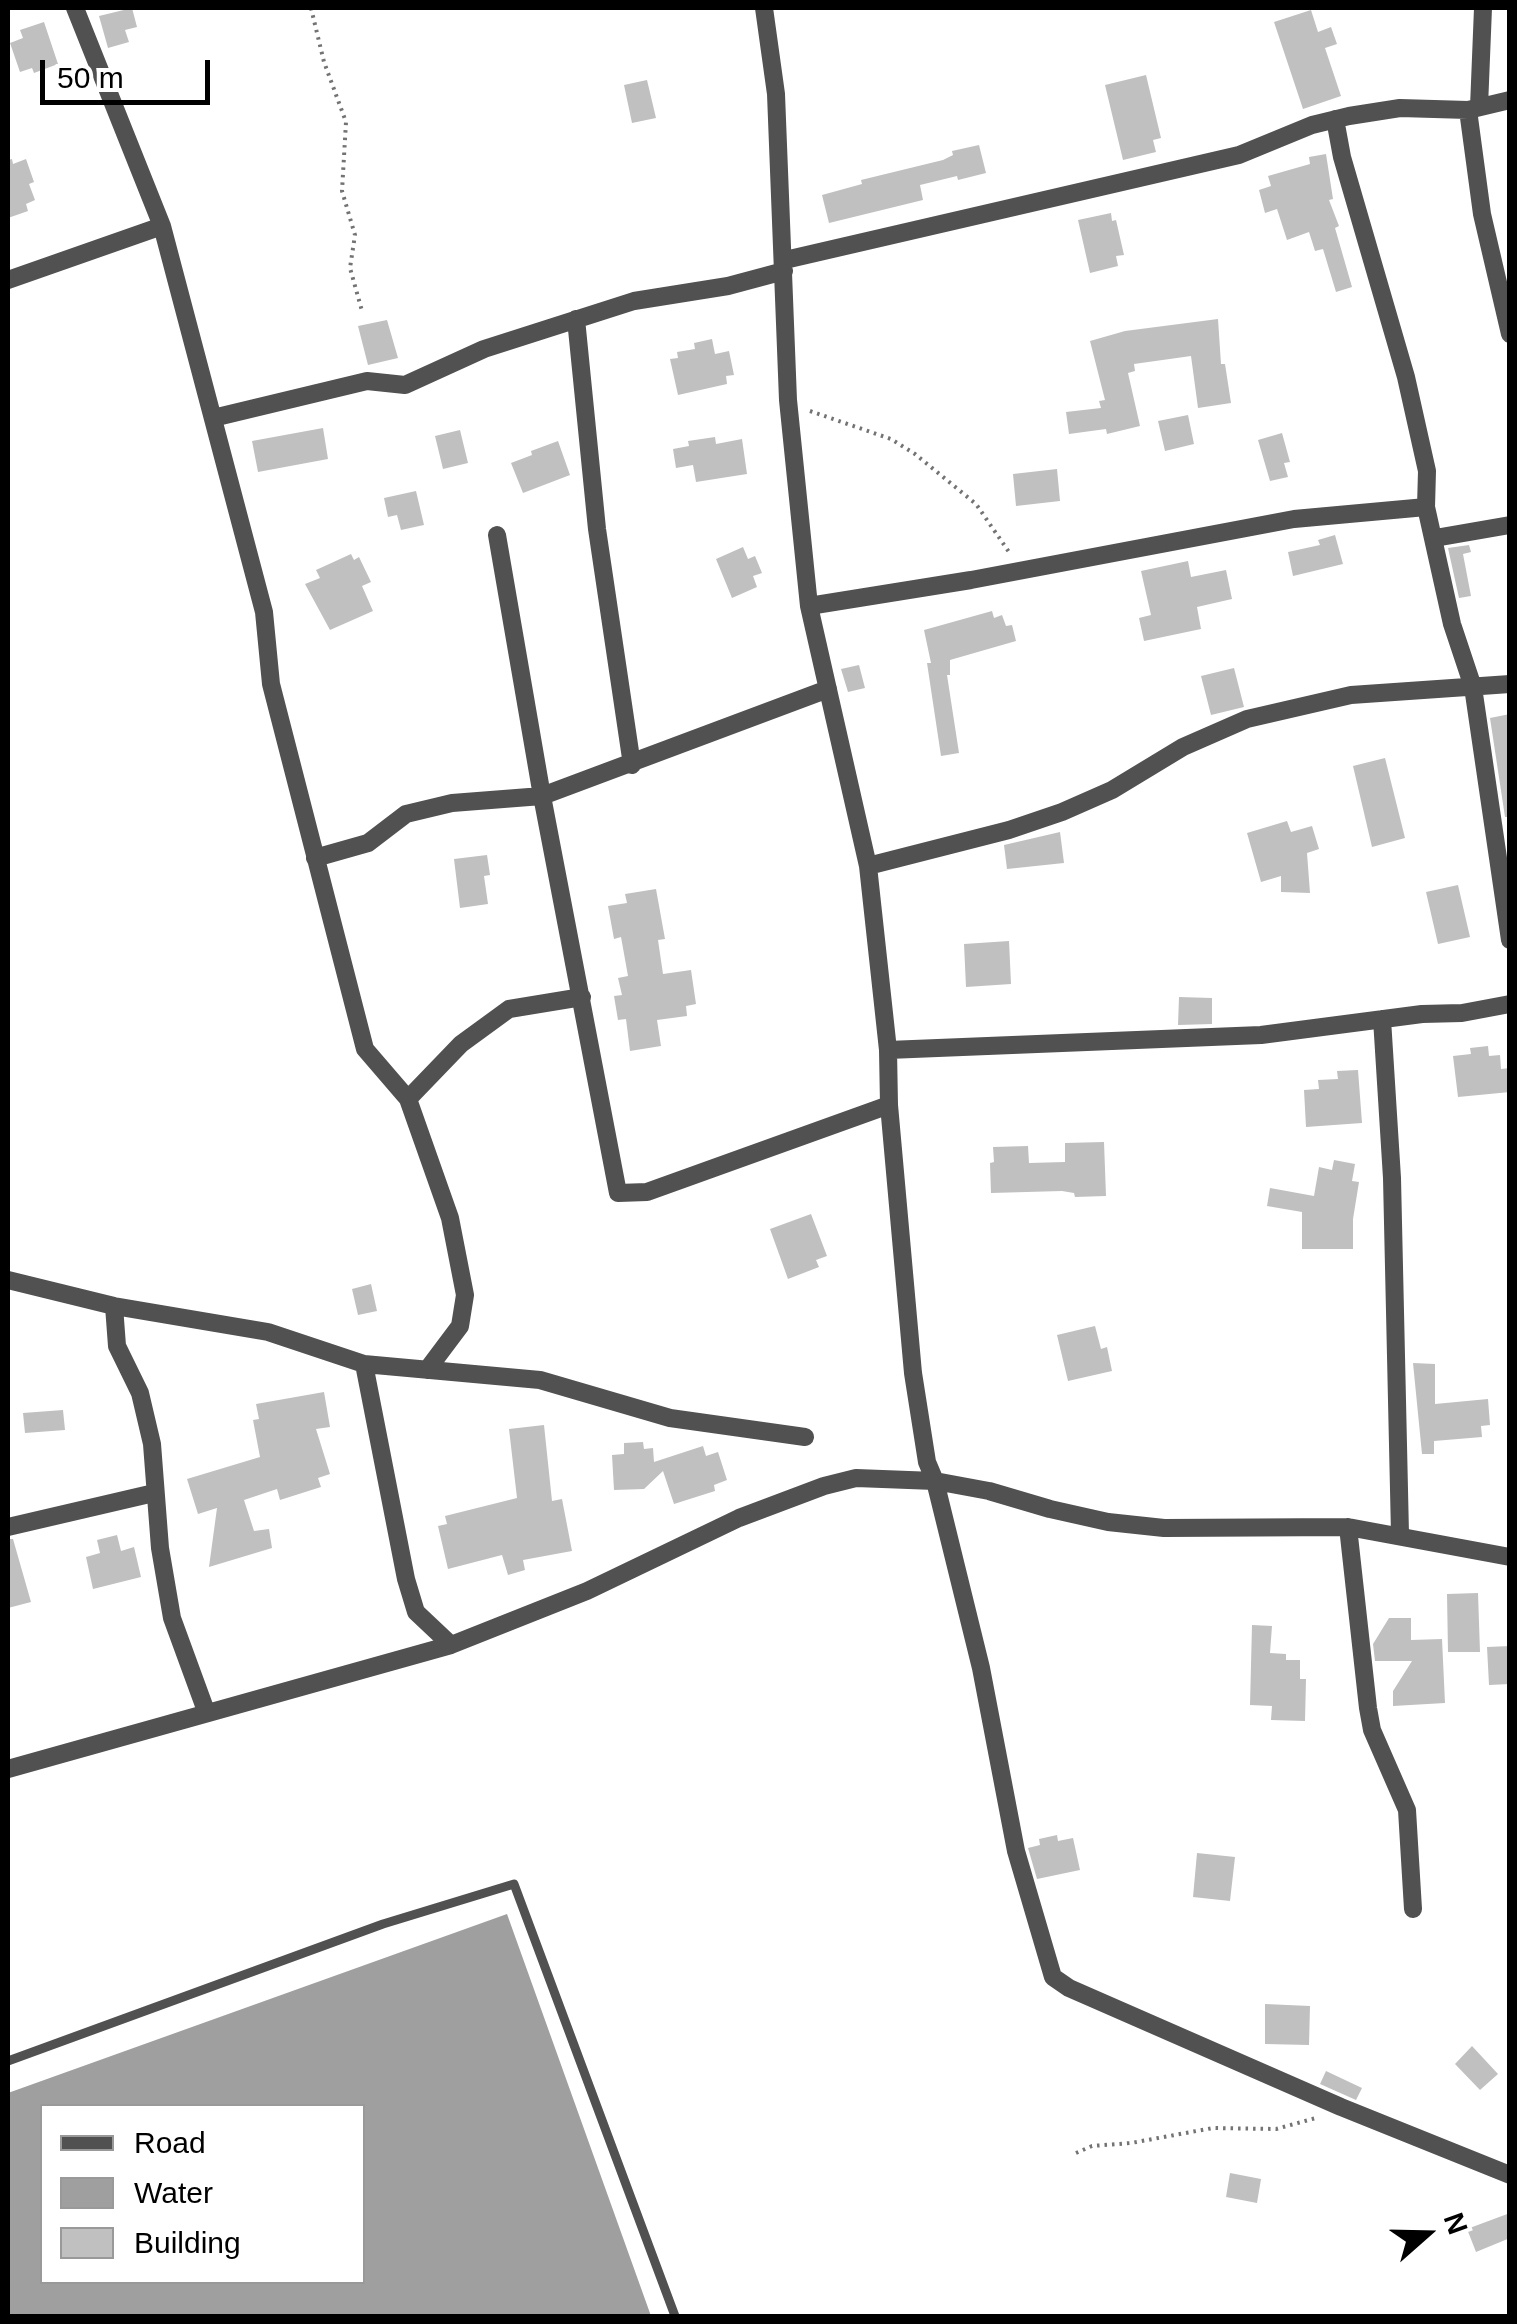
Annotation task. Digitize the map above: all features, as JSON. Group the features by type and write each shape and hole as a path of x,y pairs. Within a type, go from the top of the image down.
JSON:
{"street":[{"path":"75,8 162,226 264,612 271,684 365,1049 408,1098 450,1218 464,1295 460,1326 427,1370"},
{"path":"764,8 776,94 788,400 810,606 868,866 888,1050 889,1105 913,1374 927,1462 981,1668 1016,1851 1053,1977 1070,1988 1341,2107 1510,2175"},
{"path":"1483,8 1473,108 1482,214 1510,334"},
{"path":"213,418 367,381 405,385 484,349 634,301 728,286 785,266 1239,155 1335,119 1400,108 1473,108 1510,100"},
{"path":"1335,119 1427,470 1426,507 1452,624 1473,687 1510,940"},
{"path":"8,280 162,226"},
{"path":"576,319 597,528 632,765"},
{"path":"810,606 1294,519 1426,507"},
{"path":"1435,538 1510,524"},
{"path":"498,535 542,796 618,1194 647,1192 889,1105"},
{"path":"868,866 1062,812 1247,719 1352,695 1510,684"},
{"path":"315,858 368,843 406,814 452,803 542,796 828,689"},
{"path":"408,1098 461,1044 509,1009 582,997"},
{"path":"888,1050 1261,1035 1462,1013 1510,1004"},
{"path":"1382,1019 1392,1178 1400,1534"},
{"path":"8,1280 114,1306 268,1332 364,1364 540,1380 670,1418 805,1437"},
{"path":"114,1306 117,1346 140,1394 152,1444 154,1493 172,1618 206,1712"},
{"path":"364,1364 406,1579 416,1612 450,1645"},
{"path":"8,1769 450,1645 587,1592 739,1518 856,1478 935,1481 989,1490 1089,1518 1164,1528 1348,1527 1510,1557"},
{"path":"8,1527 154,1493"},
{"path":"1348,1527 1368,1708 1372,1730 1407,1810 1413,1908"}],"lane":[{"path":"8,2061 383,1924 514,1884 675,2316"}],"path":[{"path":"311,8 324,62 346,122 342,192 354,235 350,268 362,310"},
{"path":"788,400 892,439 914,454 976,504 1012,556 1028,569"},
{"path":"1076,2153 1092,2146 1213,2128 1276,2129 1341,2107"}],"water":[{"path":"507,1914 651,2316 8,2316 8,2093"}],"building":[{"path":"132,8 137,27 125,30 129,42 108,48 99,16"},
{"path":"1311,10 1318,32 1331,27 1337,44 1325,48 1341,96 1303,109 1274,22"},
{"path":"44,22 58,64 34,73 32,68 20,72 10,43 23,38 20,30"},
{"path":"1146,75 1161,138 1153,140 1156,152 1123,160 1105,85"},
{"path":"647,80 656,118 632,123 624,85"},
{"path":"979,145 986,173 920,185 923,200 829,223 822,195 862,184 861,180 943,160 953,155 952,151"},
{"path":"1326,154 1333,199 1329,200 1339,226 1335,228 1352,287 1336,292 1323,249 1315,251 1309,232 1287,240 1277,209 1265,213 1259,190 1271,186 1268,176 1310,164 1309,157"},
{"path":"12,159 13,164 26,159 35,200 26,204 28,211 8,218 8,160"},
{"path":"1111,213 1124,255 1116,256 1118,266 1090,273 1078,220"},
{"path":"1218,319 1221,364 1225,364 1231,403 1198,408 1191,356 1134,364 1135,371 1128,373 1140,426 1107,434 1106,429 1069,434 1066,412 1101,408 1099,401 1105,400 1090,341 1125,331"},
{"path":"387,320 398,358 368,365 358,326"},
{"path":"712,339 715,354 729,351 734,375 726,376 727,384 678,395 670,359 678,358 677,352 695,349 694,343"},
{"path":"1188,415 1194,444 1165,451 1158,421"},
{"path":"323,428 328,459 258,472 252,441"},
{"path":"460,430 468,463 443,469 435,436"},
{"path":"1282,433 1290,462 1284,463 1288,477 1270,481 1258,440"},
{"path":"715,437 716,444 742,439 747,474 696,482 693,465 676,468 673,449 689,446 688,441"},
{"path":"558,441 570,475 523,493 511,463"},
{"path":"1057,469 1060,501 1016,506 1013,474"},
{"path":"416,491 424,525 401,530 397,515 388,517 384,498"},
{"path":"1335,535 1343,564 1293,576 1288,552 1320,545 1318,540"},
{"path":"1469,545 1471,552 1463,554 1471,596 1459,598 1448,548"},
{"path":"743,547 748,559 755,556 762,573 753,576 757,587 732,598 716,559"},
{"path":"351,554 354,560 359,557 371,582 362,586 373,611 330,630 305,584 320,578 316,570"},
{"path":"1188,561 1191,577 1226,570 1232,599 1197,607 1201,629 1144,641 1139,618 1151,615 1141,571"},
{"path":"992,611 994,618 1002,615 1006,626 1012,625 1016,641 950,660 947,675 959,753 941,756 924,630"},
{"path":"859,665 865,688 848,692 841,669"},
{"path":"1234,668 1244,707 1211,715 1201,676"},
{"path":"1510,714 1510,817 1505,817 1490,718"},
{"path":"1385,758 1405,838 1372,847 1353,766"},
{"path":"1287,821 1291,832 1312,826 1319,849 1307,853 1310,893 1281,892 1281,876 1261,882 1247,833"},
{"path":"1060,832 1064,863 1007,869 1004,845"},
{"path":"487,855 490,875 484,876 488,904 460,908 454,859"},
{"path":"1458,885 1470,937 1438,944 1426,892"},
{"path":"656,889 665,939 658,940 663,974 691,970 696,1004 686,1006 687,1016 657,1020 661,1046 630,1051 626,1019 618,1020 614,996 622,995 618,978 628,976 621,937 614,939 608,906 627,903 625,894"},
{"path":"1009,941 1011,984 966,987 964,944"},
{"path":"1179,997 1212,998 1212,1024 1178,1025"},
{"path":"1488,1046 1489,1056 1500,1055 1501,1069 1510,1068 1510,1092 1458,1097 1453,1056 1471,1054 1470,1048"},
{"path":"1358,1070 1362,1123 1306,1127 1304,1090 1319,1089 1318,1080 1338,1079 1337,1071"},
{"path":"1104,1142 1106,1196 1075,1197 1074,1193 1062,1191 991,1193 993,1147 1028,1146 1029,1163 1065,1162 1065,1143"},
{"path":"1334,1160 1355,1164 1352,1181 1359,1182 1353,1249 1302,1249 1302,1212 1267,1206 1270,1188 1314,1196 1319,1167 1332,1170"},
{"path":"811,1214 827,1256 816,1260 819,1267 788,1279 770,1229"},
{"path":"371,1284 377,1311 358,1315 352,1289"},
{"path":"1095,1326 1101,1349 1107,1347 1112,1371 1068,1381 1057,1335"},
{"path":"1413,1363 1435,1364 1435,1404 1488,1399 1490,1425 1481,1426 1482,1437 1434,1441 1434,1454 1422,1454"},
{"path":"324,1392 330,1427 316,1429 330,1474 318,1478 321,1487 280,1500 277,1489 244,1500 254,1531 269,1529 272,1548 209,1567 217,1508 198,1514 187,1479 260,1457 253,1420 259,1419 256,1404"},
{"path":"63,1410 65,1430 25,1433 23,1413"},
{"path":"544,1425 552,1501 562,1499 572,1551 523,1560 525,1570 508,1575 502,1555 448,1569 438,1526 447,1524 445,1516 517,1498 509,1429"},
{"path":"643,1442 644,1449 653,1448 654,1462 703,1446 706,1456 718,1452 727,1480 714,1485 715,1491 674,1504 663,1471 644,1489 614,1490 612,1455 624,1454 624,1443"},
{"path":"117,1535 121,1551 134,1547 141,1577 93,1589 86,1557 100,1553 97,1540"},
{"path":"8,1539 13,1539 31,1602 8,1608"},
{"path":"1478,1593 1480,1652 1448,1652 1447,1594"},
{"path":"1389,1618 1411,1618 1411,1640 1442,1639 1445,1703 1393,1706 1393,1691 1412,1661 1375,1661 1373,1644"},
{"path":"1252,1625 1272,1626 1270,1653 1286,1654 1286,1660 1300,1660 1300,1679 1306,1679 1305,1721 1271,1720 1272,1706 1250,1705"},
{"path":"1510,1646 1510,1684 1489,1685 1487,1647"},
{"path":"1057,1835 1058,1841 1073,1838 1080,1870 1037,1879 1028,1848 1040,1845 1039,1839"},
{"path":"1197,1853 1235,1857 1230,1901 1193,1897"},
{"path":"1265,2004 1310,2006 1309,2045 1265,2044"},
{"path":"1472,2046 1498,2074 1480,2090 1455,2064"},
{"path":"1326,2071 1362,2088 1356,2100 1320,2084"},
{"path":"1230,2173 1261,2179 1257,2203 1226,2197"},
{"path":"1510,2213 1510,2238 1476,2252 1467,2229"}]}
